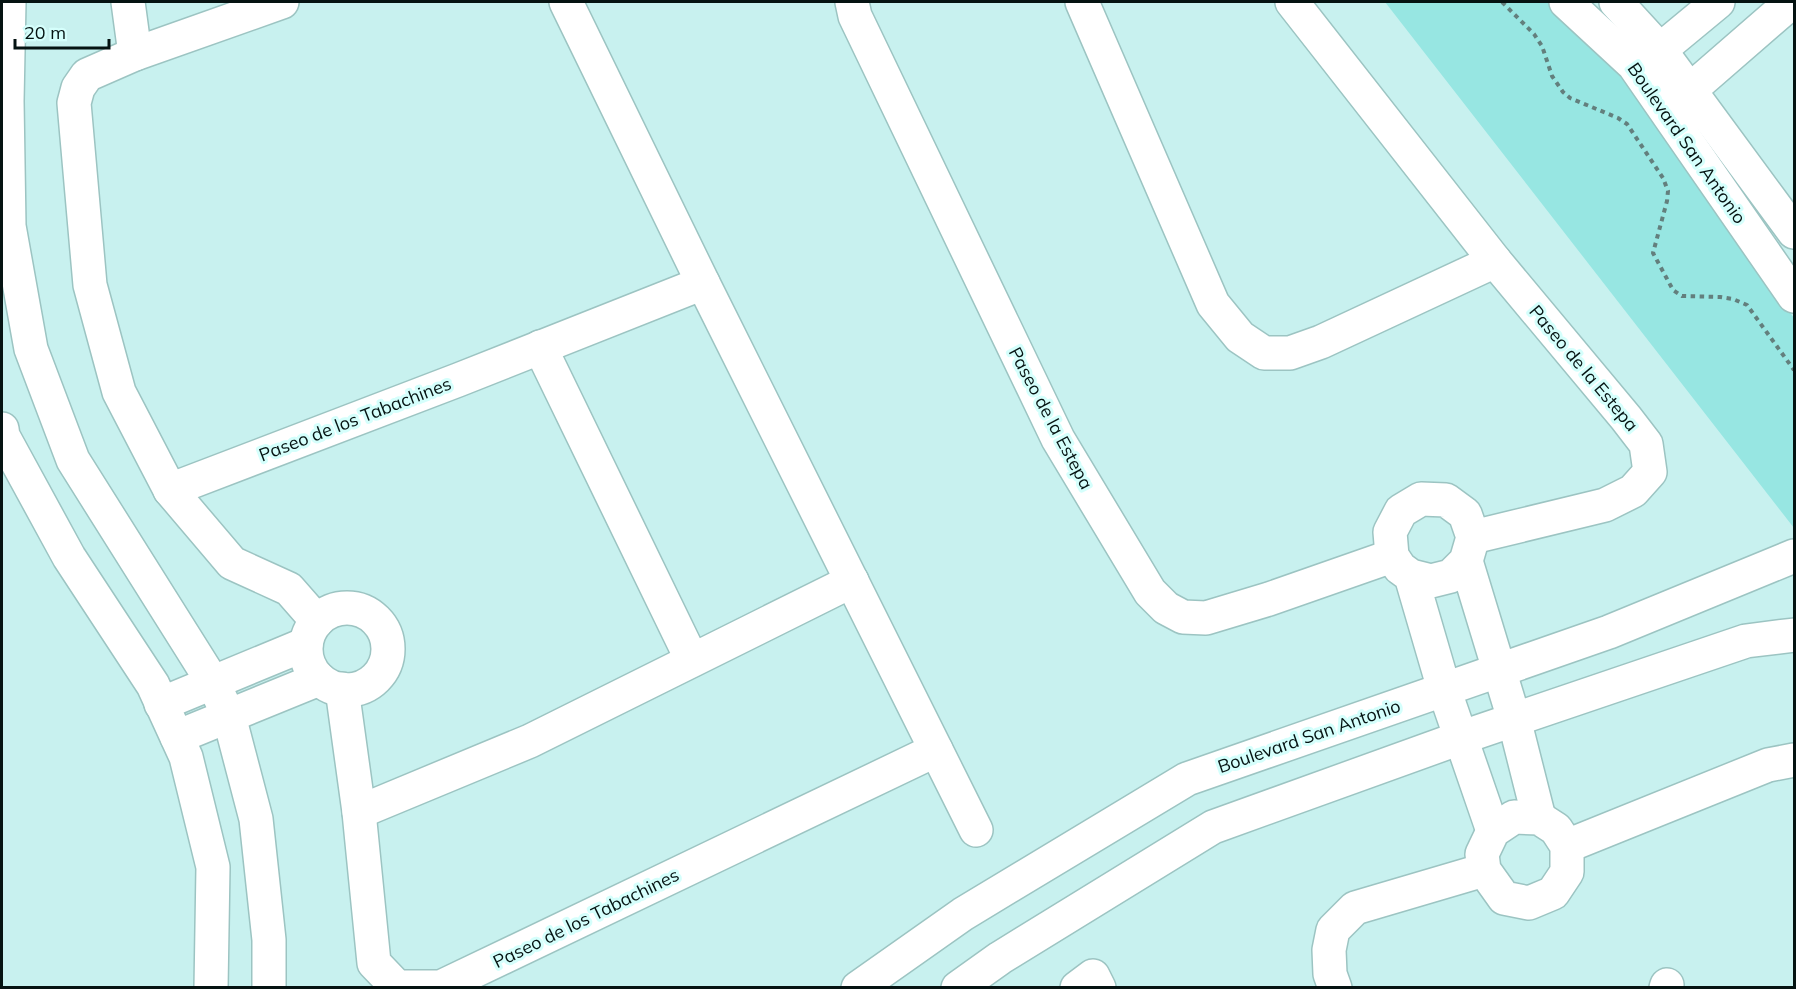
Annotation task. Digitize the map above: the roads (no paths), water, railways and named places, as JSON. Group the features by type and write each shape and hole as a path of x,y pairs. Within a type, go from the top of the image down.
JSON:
{"street":[{"path":"9,2 7,101 9,225 31,348 73,460 212,681 229,716 256,819 269,940 269,987"},
{"path":"128,2 135,54"},
{"name":"Paseo de los Tabachines","path":"282,2 135,54 87,75 78,88 74,103 90,285 119,392 170,490 232,563 289,589 311,633 306,657 311,669 330,684 359,812 374,963 397,987 441,987 936,750"},
{"path":"566,2 703,283 976,830"},
{"name":"Paseo de la Estepa","path":"852,2 855,16 1058,439 1150,592 1166,608 1183,617 1206,618 1269,599 1401,566 1431,581 1451,576 1469,549 1605,505 1633,491 1650,472 1646,444 1495,261 1292,2"},
{"path":"1082,2 1213,304 1240,337 1264,353 1290,353 1321,342 1495,261"},
{"name":"Boulevard San Antonio","path":"1566,2 1634,65 1794,296"},
{"name":"Boulevard San Antonio","path":"1616,2 1660,50 1794,232"},
{"path":"1660,50 1718,2"},
{"path":"1689,91 1789,4"},
{"name":"Paseo de los Tabachines","path":"170,490 703,283"},
{"path":"540,347 692,660"},
{"path":"2,429 3,436 69,557 153,685 186,757 213,867 211,987"},
{"path":"1493,831 1390,532 1401,511 1421,499 1446,500 1465,514 1469,549 1539,818"},
{"name":"Boulevard San Antonio","path":"858,987 963,914 1187,779 1610,632 1794,556"},
{"path":"359,812 530,741 852,581"},
{"path":"161,704 311,633 327,613 339,609 353,609 367,614 378,622 385,634 388,648 385,662 379,675 368,684 355,689 330,684 229,716 177,737"},
{"path":"958,987 1000,958 1214,827 1514,719 1746,641 1794,635"},
{"path":"1567,846 1768,765 1794,760"},
{"path":"1514,818 1539,818 1556,829 1567,846 1567,872 1553,893 1529,903 1504,897 1484,870 1482,854 1493,831 1514,818"},
{"path":"1335,987 1330,974 1329,950 1333,930 1355,908 1484,870"},
{"path":"1077,987 1093,976 1099,987"}]}
